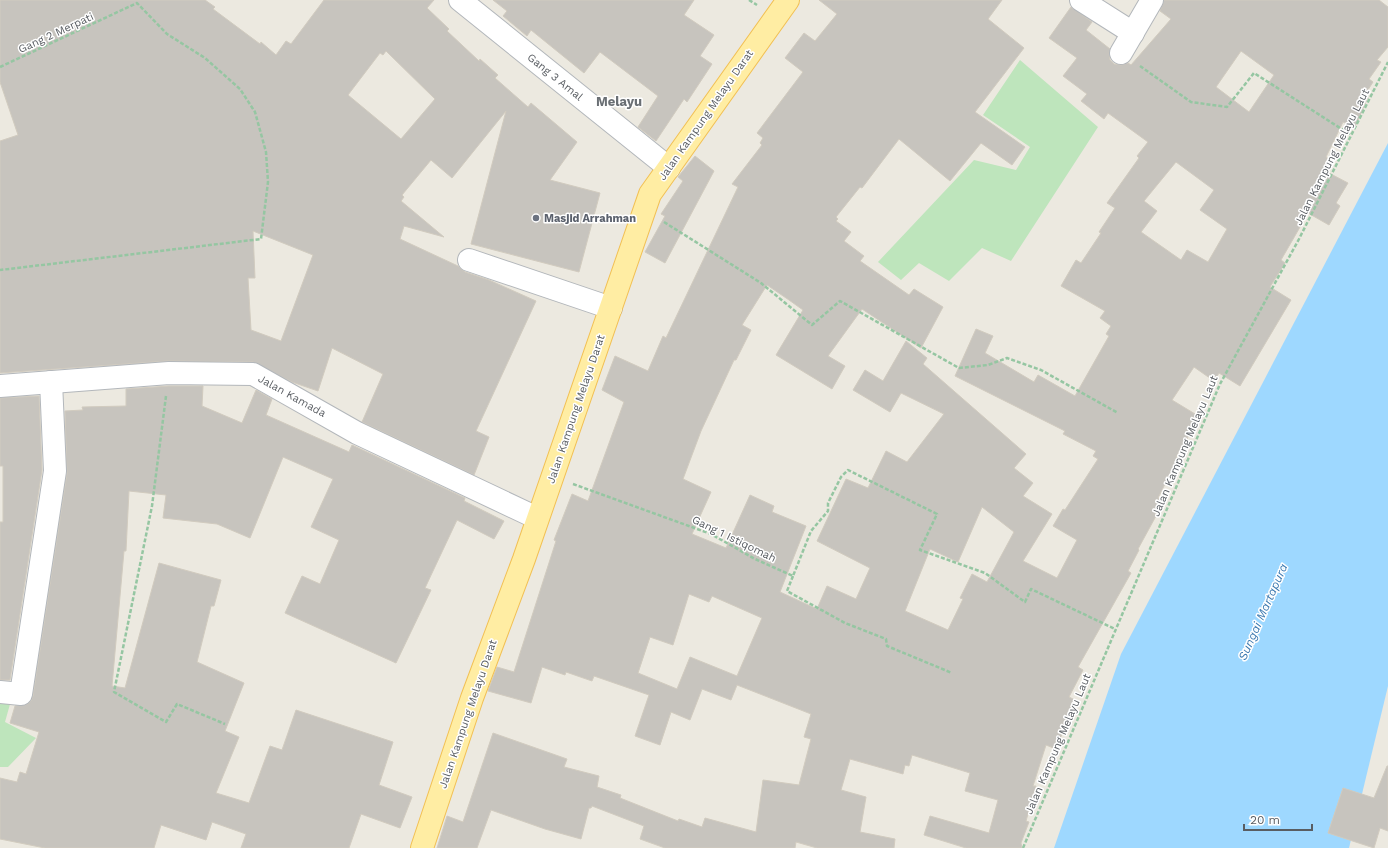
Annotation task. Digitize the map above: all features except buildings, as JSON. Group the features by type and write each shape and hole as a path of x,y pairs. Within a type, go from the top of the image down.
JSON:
{"main road":[{"name":"Jalan Kampung Melayu Darat","path":"422,848 472,698 538,518 650,194 788,0"}],"street":[{"name":"Gang 3 Amal","path":"460,0 669,168"},
{"path":"1081,0 1133,33"},
{"path":"1121,53 1152,0"},
{"path":"469,260 611,308"},
{"name":"Jalan Kamada","path":"0,386 169,373 253,374 357,433 538,518"},
{"path":"0,692 21,694 55,471 51,382"}],"path":[{"name":"Gang 2 Merpati","path":"0,67 38,51 137,3 167,34 205,58 240,89 255,112 266,152 268,182 261,239 0,270"},
{"path":"1121,53 1190,102 1228,106 1254,74 1352,135"},
{"name":"Jalan Kampung Melayu Laut","path":"1023,848 1220,384 1299,239 1388,62"},
{"path":"645,210 761,284 812,325 840,301 959,368 988,365 1007,358 1041,370 1118,413"},
{"path":"169,373 152,506 114,692 166,722 177,704 225,724"},
{"path":"952,673 887,646 886,639 845,622 788,591 811,531 828,511 828,502 841,477 848,470 938,514 920,550 985,573 1025,602 1031,589 1116,629"},
{"name":"Gang 1 Istiqomah","path":"552,477 711,534 755,559 793,576"}],"green space":[{"path":"1020,60 1098,127 1011,261 982,248 949,281 919,263 901,280 878,262 974,160 1016,170 1030,147 983,115"},
{"path":"0,697 12,697 5,722 36,738 8,767 0,767"}],"water":[{"name":"Sungai Martapura","path":"1388,143 1388,686 1349,848 1054,848 1121,654"}],"place":[{"name":"Masjid Arrahman","path":"536,218"}],"district":[{"name":"Melayu","path":"619,101"}]}
